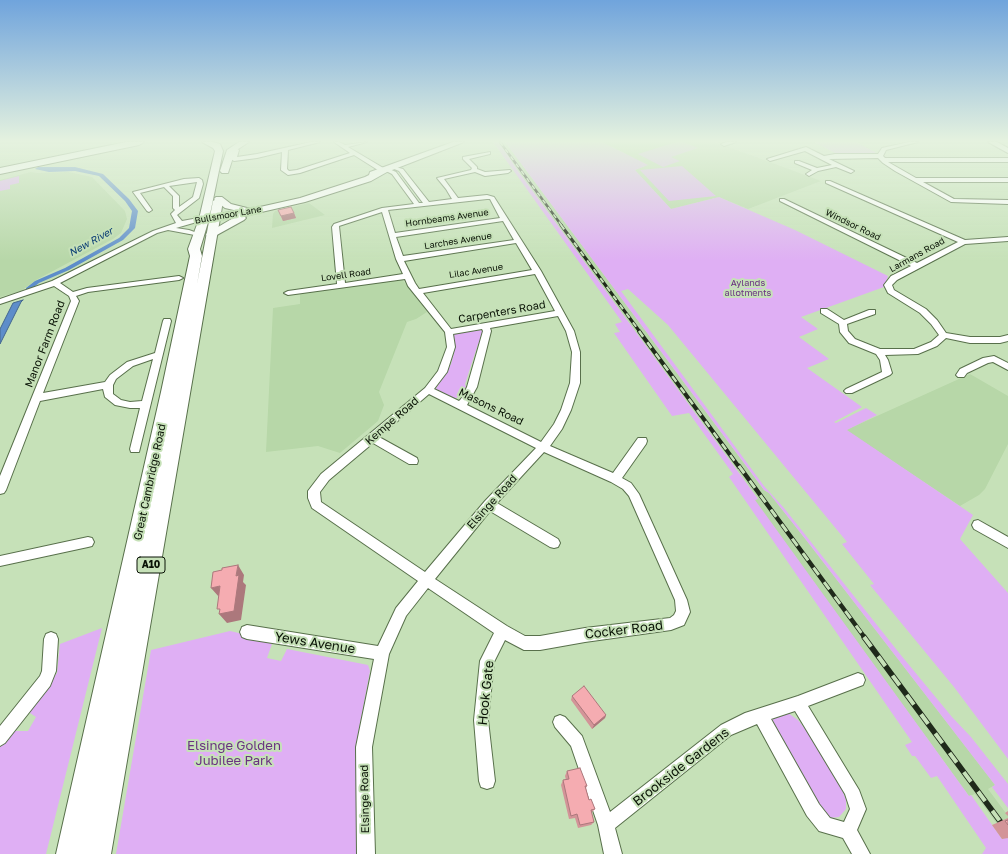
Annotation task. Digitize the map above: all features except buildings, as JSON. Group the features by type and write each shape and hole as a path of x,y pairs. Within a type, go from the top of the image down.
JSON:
{"highway":[{"name":"Great Cambridge Road","path":"70,854 162,423 196,256 194,249 204,219 212,182"},
{"name":"Great Cambridge Road","path":"97,854 193,345 211,234 222,183"},
{"path":"204,219 212,212 216,195 222,183"},
{"path":"196,256 201,247 207,224 215,217"}],"main road":[{"name":"Bullsmoor Lane","path":"204,219 252,211 306,199 356,182"},
{"path":"219,199 231,207 252,211"},
{"path":"211,234 252,211"}],"street":[{"path":"149,210 136,193 180,182"},
{"path":"181,224 176,219 174,214 196,198 200,188 200,182"},
{"path":"401,182 417,204"},
{"path":"410,182 427,203"},
{"path":"341,285 336,225 384,209 456,200 443,182"},
{"path":"828,182 964,242"},
{"path":"917,182 953,201 1008,202"},
{"path":"165,185 176,196 176,208 178,210"},
{"name":"Elsinge Road","path":"366,854 364,747 382,652 401,612 426,579 489,504 543,447 561,421 575,383 576,352 570,331 537,271 492,198 481,196 456,200"},
{"name":"Windsor Road","path":"782,200 917,266"},
{"path":"384,209 400,259 411,284 437,314 449,332"},
{"name":"Bullsmoor Lane","path":"0,302 55,283 139,239 167,228 204,219"},
{"name":"Hornbeams Avenue","path":"393,235 504,219"},
{"name":"Bullsmoor Lane","path":"167,228 187,231 198,235"},
{"name":"Larmans Road","path":"943,335 934,322 923,311 891,291 888,285 894,278 964,242 1008,239"},
{"name":"Larches Avenue","path":"400,259 518,241"},
{"path":"72,295 86,290 178,280 181,270"},
{"name":"Lilac Avenue","path":"418,292 537,271"},
{"name":"Lovell Road","path":"288,293 407,276"},
{"name":"Manor Farm Road","path":"0,490 75,301 72,295 55,283"},
{"path":"824,311 843,323"},
{"path":"843,323 872,312"},
{"name":"Carpenters Road","path":"449,332 560,313"},
{"path":"135,449 167,321"},
{"path":"843,323 844,332 852,341 879,352 915,352 934,344 943,335 970,340 1000,340 1008,338"},
{"path":"460,406 465,401 472,387 487,331 484,326"},
{"name":"Kempe Road","path":"426,579 316,505 314,490 325,477 428,390 442,372 447,360 451,347 449,332"},
{"path":"849,391 887,372 884,360 879,352"},
{"path":"146,404 130,405 118,403 108,395 108,386 113,377 130,364 158,355"},
{"path":"962,376 963,371 986,360 994,359 1008,367"},
{"path":"36,398 108,386"},
{"name":"Masons Road","path":"428,390 543,447"},
{"path":"372,438 413,461"},
{"path":"615,479 642,441"},
{"name":"Cocker Road","path":"426,579 502,631 524,643 540,643 585,635 671,624 679,620 683,612 681,600 633,494 627,486 615,479 543,447"},
{"path":"489,504 554,543"},
{"path":"978,525 1008,544"},
{"path":"0,561 88,542"},
{"name":"Hook Gate","path":"487,781 482,713 487,661 502,631"},
{"name":"Yews Avenue","path":"248,632 382,652"},
{"path":"0,738 45,681 50,671 51,639"},
{"name":"Brookside Gardens","path":"606,825 726,730 745,720 798,703 858,680"},
{"path":"798,703 851,790 858,809 848,831"},
{"path":"760,715 812,810 825,825 848,831 861,854"},
{"path":"560,722 577,741 606,825 613,854"}],"shaded area":[{"path":"0,182 97,182 125,211 127,219 121,233 113,239 36,280 21,291 0,297"},
{"path":"526,182 535,182 764,490 769,493 810,545 995,785 988,789 1008,816 1008,839 975,794 969,796 754,500 758,498"},
{"path":"646,182 819,182 748,209 719,197 671,209"},
{"path":"309,203 325,215 272,228 273,214 275,211"},
{"path":"401,278 427,312 416,319 407,322 379,392 384,405 378,421 340,453 318,446 266,452 273,308 300,304 300,293"},
{"path":"970,374 1008,396 1008,444 985,489 979,495 960,506 846,430"}],"green space":[{"path":"0,182 19,182 10,185 10,189 0,191"},
{"path":"522,182 526,182 758,499 755,500 969,796 971,795 1002,839 1007,837 1008,854 982,854 986,848 937,776 931,778 915,756 912,756 905,745 912,742 729,477 733,474 689,413 672,416 614,333 620,332 615,324 622,322"},
{"name":"Aylands allotments","path":"535,182 646,182 671,209 719,197 795,230 888,276 884,287 801,317 818,329 799,337 829,359 807,368 862,407 834,422 836,423 866,408 877,415 847,430 973,515 960,539 1008,593 1008,759 954,687 870,585 874,584 842,544 847,542 668,325 628,289 621,291 764,486 784,508 900,654 952,717 971,737 1008,784 1008,808 992,787 995,785 810,545 769,493 764,490"},
{"path":"651,182 700,182 716,196 669,201"},
{"path":"481,330 483,332 482,341 478,344 465,384 466,387 462,395 454,399 435,390 451,364 454,353 452,336 455,333"},
{"path":"102,628 46,854 0,854 0,747 12,731 28,731 36,717 27,711 57,673 60,644"},
{"name":"Elsinge Golden Jubilee Park","path":"230,631 273,641 267,658 281,661 287,649 368,665 370,671 357,739 358,790 356,854 116,854 151,650"},
{"path":"788,713 798,720 814,740 841,787 846,800 846,809 839,817 829,818 819,811 772,730 772,720 777,714"}],"water":[{"path":"23,300 0,344 0,329 13,303"}],"waterway":[{"name":"New River","path":"28,289 37,282 67,269 121,239 132,228 135,211 127,200 108,182"}],"railway":[{"path":"529,182 562,226"},
{"path":"561,225 640,332"},
{"path":"639,331 739,467"},
{"path":"739,466 865,638"},
{"path":"864,637 1008,832"}]}
